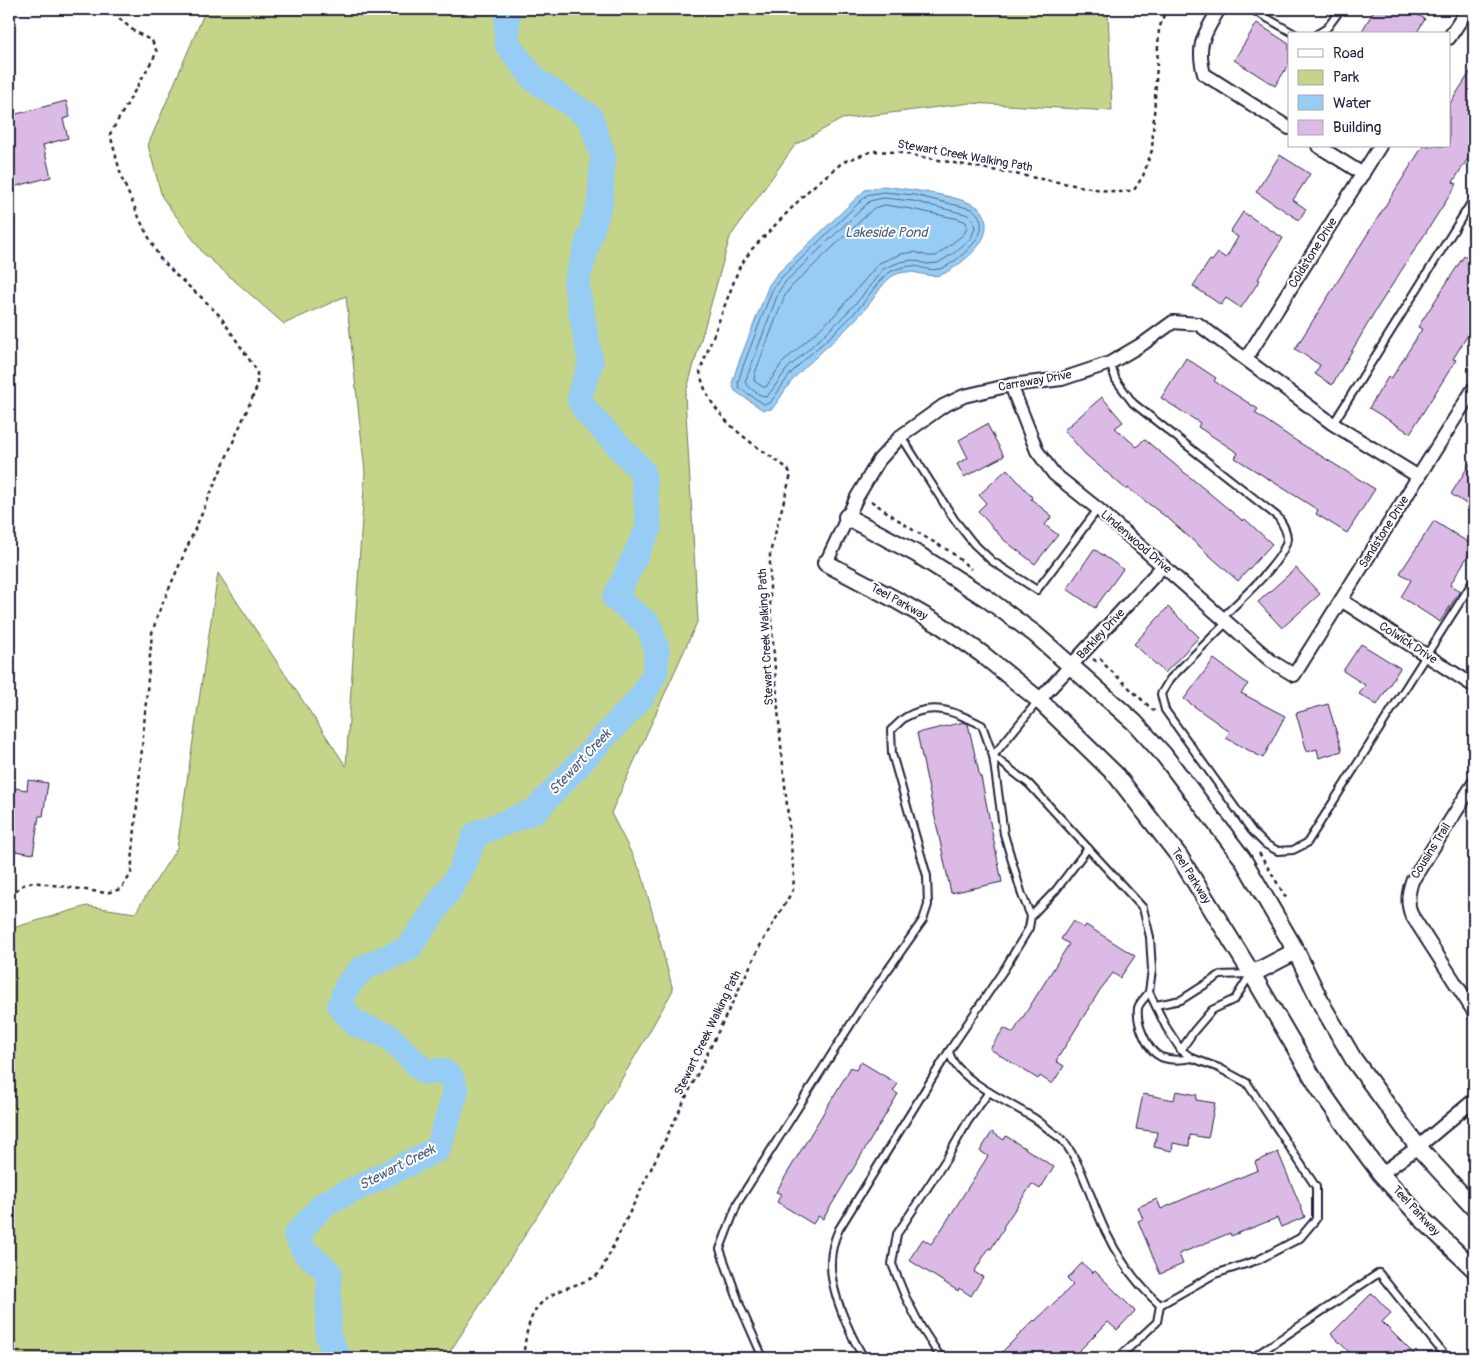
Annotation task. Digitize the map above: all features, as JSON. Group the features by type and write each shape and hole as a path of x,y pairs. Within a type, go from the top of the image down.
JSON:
{"street":[{"path":"1219,9 1205,33 1201,46 1200,58 1204,74 1288,127"},
{"path":"1450,36 1468,9"},
{"path":"1321,148 1363,174"},
{"name":"Coldstone Drive","path":"1246,359 1379,148"},
{"name":"Carraway Drive","path":"826,563 879,460 901,436 936,410 964,396 1011,385 1062,379 1110,363 1144,343 1173,322 1198,324 1333,424 1419,476"},
{"name":"Lindenwood Drive","path":"1011,385 1037,451 1054,474 1098,509 1272,661 1294,675"},
{"name":"Sandstone Drive","path":"1294,675 1474,388"},
{"path":"848,517 917,554 986,598 1035,634 1134,722 1164,755 1242,858 1296,951 1323,1007 1354,1060 1418,1147 1474,1208"},
{"name":"Teel Parkway","path":"826,563 942,626 982,654 1039,700 1116,775 1180,856 1319,1088 1381,1174 1420,1217 1474,1269"},
{"name":"Barkley Drive","path":"1039,700 1163,566"},
{"name":"Colwick Drive","path":"1341,600 1474,686"},
{"name":"Cousins Trail","path":"1474,783 1412,881 1407,895 1411,914 1474,1012"},
{"path":"1252,974 1296,951"},
{"path":"1381,1174 1418,1147 1474,1100"}],"lane":[{"path":"1251,9 1291,32"},
{"path":"1320,32 1327,28 1341,9"},
{"path":"1333,424 1474,198"},
{"path":"1110,363 1116,380 1134,403 1278,517 1285,528 1287,538 1284,550 1276,563 1170,679 1161,694 1165,710 1252,831 1265,844 1278,851 1293,850 1307,843 1474,580"},
{"path":"901,436 954,518 973,543 992,561 1037,590 1098,509"},
{"path":"994,756 1039,700"},
{"path":"763,1358 740,1308 720,1249 738,1202 861,1008 923,920 928,904 927,876 892,754 891,730 906,717 924,710 939,709 955,712 982,725 994,756 1004,834 1022,896 1031,916 1029,928 1005,968 949,1051 839,1229 833,1244 830,1264 833,1283 847,1327 864,1358"},
{"path":"994,756 1029,784 1142,908 1150,937 1152,970 1149,992 1138,1006 1138,1017 1144,1039 1159,1056 1177,1060 1192,1058"},
{"path":"1031,916 1056,890 1088,848"},
{"path":"1156,1005 1181,1000 1220,976 1252,974"},
{"path":"1181,1050 1212,1010 1235,999 1252,974"},
{"path":"1149,992 1166,1027 1181,1050 1192,1058 1220,1068 1247,1083 1316,1187 1316,1219 1300,1238 1258,1260 1215,1274 1160,1305"},
{"path":"949,1051 951,1061 989,1092 1033,1118 1063,1141 1079,1166 1098,1216 1117,1256 1144,1290 1160,1305"},
{"path":"942,1358 921,1327 892,1264 897,1234 947,1158 968,1121 989,1092"},
{"path":"1252,1358 1379,1273 1447,1358"},
{"path":"1118,1358 1157,1322 1160,1305"}],"path":[{"path":"9,896 22,885 33,882 106,893 121,889 131,874 152,633 158,614 257,388 257,371 220,316 159,257 122,179 110,134 157,52 152,41 134,31 120,19 116,9"},
{"name":"Stewart Creek Walking Path","path":"523,1358 527,1332 533,1313 547,1297 565,1288 589,1281 600,1273 761,944 793,890 794,876 780,735 770,603 770,553 791,474 787,468 722,418 702,385 700,371 739,268 752,249 810,189 843,162 873,151 895,152 1101,190 1122,192 1134,190 1143,176 1152,150 1159,29 1166,9"}],"green space":[{"path":"206,9 1108,9 1112,111 971,103 842,119 795,145 730,237 685,396 698,620 611,813 642,874 673,990 591,1130 446,1358 9,1358 9,929 87,906 135,913 177,848 218,573 346,766 365,472 346,296 284,324 203,253 162,197 148,145"}],"water":[{"name":"Lakeside Pond","path":"884,186 951,197 975,206 982,211 986,220 984,236 977,247 966,258 943,274 931,276 906,272 891,277 884,283 857,318 793,379 772,409 763,410 735,391 732,384 769,285 777,274 865,190"}],"building":[{"path":"1375,9 1408,9 1425,19 1417,32 1361,32"},
{"path":"1257,23 1288,43 1288,66 1275,86 1234,60"},
{"path":"1474,66 1474,149 1453,182 1457,184 1374,313 1332,385 1315,374 1320,365 1295,349 1422,148 1450,148 1450,103"},
{"path":"66,101 70,117 63,119 68,138 43,145 51,177 9,188 9,116"},
{"path":"1280,155 1310,174 1293,200 1306,209 1299,220 1256,192"},
{"path":"1243,212 1283,238 1258,279 1260,280 1241,308 1226,298 1221,305 1193,286 1210,260 1212,261 1218,253 1226,258 1238,237 1230,232"},
{"path":"1464,256 1474,262 1474,325 1453,359 1456,360 1410,433 1369,408 1388,377 1391,379 1422,329 1418,327"},
{"path":"1186,358 1216,378 1214,381 1258,409 1255,413 1375,489 1347,533 1316,514 1318,510 1235,458 1238,453 1198,427 1200,423 1161,398"},
{"path":"1102,397 1123,422 1115,428 1137,447 1144,439 1243,521 1245,519 1272,544 1238,581 1170,520 1128,488 1127,490 1085,454 1064,430"},
{"path":"987,424 1004,456 964,477 957,464 968,458 959,440"},
{"path":"1474,457 1474,509 1451,494"},
{"path":"1007,469 1032,497 1031,499 1052,516 1045,525 1058,535 1035,564 1004,540 978,511 986,503 979,495"},
{"path":"1434,521 1474,546 1450,585 1460,591 1440,622 1401,597 1411,580 1400,573"},
{"path":"1094,549 1123,569 1095,608 1067,589"},
{"path":"1296,568 1320,594 1282,628 1258,602"},
{"path":"1168,607 1199,637 1165,673 1134,644"},
{"path":"1361,644 1400,668 1377,705 1359,694 1365,685 1343,671"},
{"path":"1214,659 1248,684 1241,693 1285,716 1263,758 1226,738 1230,732 1184,699"},
{"path":"1328,704 1342,751 1319,758 1317,749 1307,752 1296,713"},
{"path":"964,722 968,724 981,777 1002,882 951,893 917,733"},
{"path":"28,780 48,783 43,816 39,816 33,854 9,850 9,787 27,790"},
{"path":"1073,921 1084,928 1086,925 1135,956 1120,978 1113,973 1100,990 1056,1061 1064,1066 1052,1084 1040,1076 1038,1079 990,1049 1004,1028 1013,1033 1069,944 1061,939"},
{"path":"861,1062 898,1084 893,1091 898,1094 823,1219 818,1216 813,1224 777,1202 781,1194 776,1192 851,1067 856,1070"},
{"path":"1176,1091 1197,1095 1196,1100 1215,1103 1208,1138 1190,1135 1189,1146 1173,1143 1172,1151 1154,1147 1157,1132 1136,1129 1143,1094 1174,1100"},
{"path":"992,1132 1004,1140 1006,1136 1054,1167 1040,1189 1032,1184 1003,1227 991,1249 989,1248 974,1272 983,1277 971,1296 959,1288 958,1291 909,1260 923,1239 931,1244 943,1227 988,1156 980,1151"},
{"path":"1278,1152 1305,1217 1281,1227 1277,1218 1231,1236 1230,1233 1179,1254 1183,1264 1160,1274 1138,1221 1143,1219 1138,1207 1157,1199 1161,1209 1209,1188 1210,1190 1258,1170 1255,1162"},
{"path":"1082,1263 1093,1273 1095,1271 1135,1311 1117,1330 1108,1322 1072,1358 996,1358 1073,1285 1067,1279"},
{"path":"1372,1293 1391,1313 1382,1322 1418,1358 1355,1358 1331,1334"}],"waterway":[{"name":"Stewart Creek","path":"339,1358 328,1337 329,1272 305,1252 296,1235 324,1204 438,1149 456,1091 451,1077 442,1071 425,1072 388,1036 356,1024 340,1006 347,986 363,968 409,948 460,873 476,834 535,811 641,698 655,673 657,650 648,624 615,598 649,527 643,472 586,411 580,401 581,391 591,363 576,283 600,202 603,156 590,117 535,80 507,44 507,9"}]}
